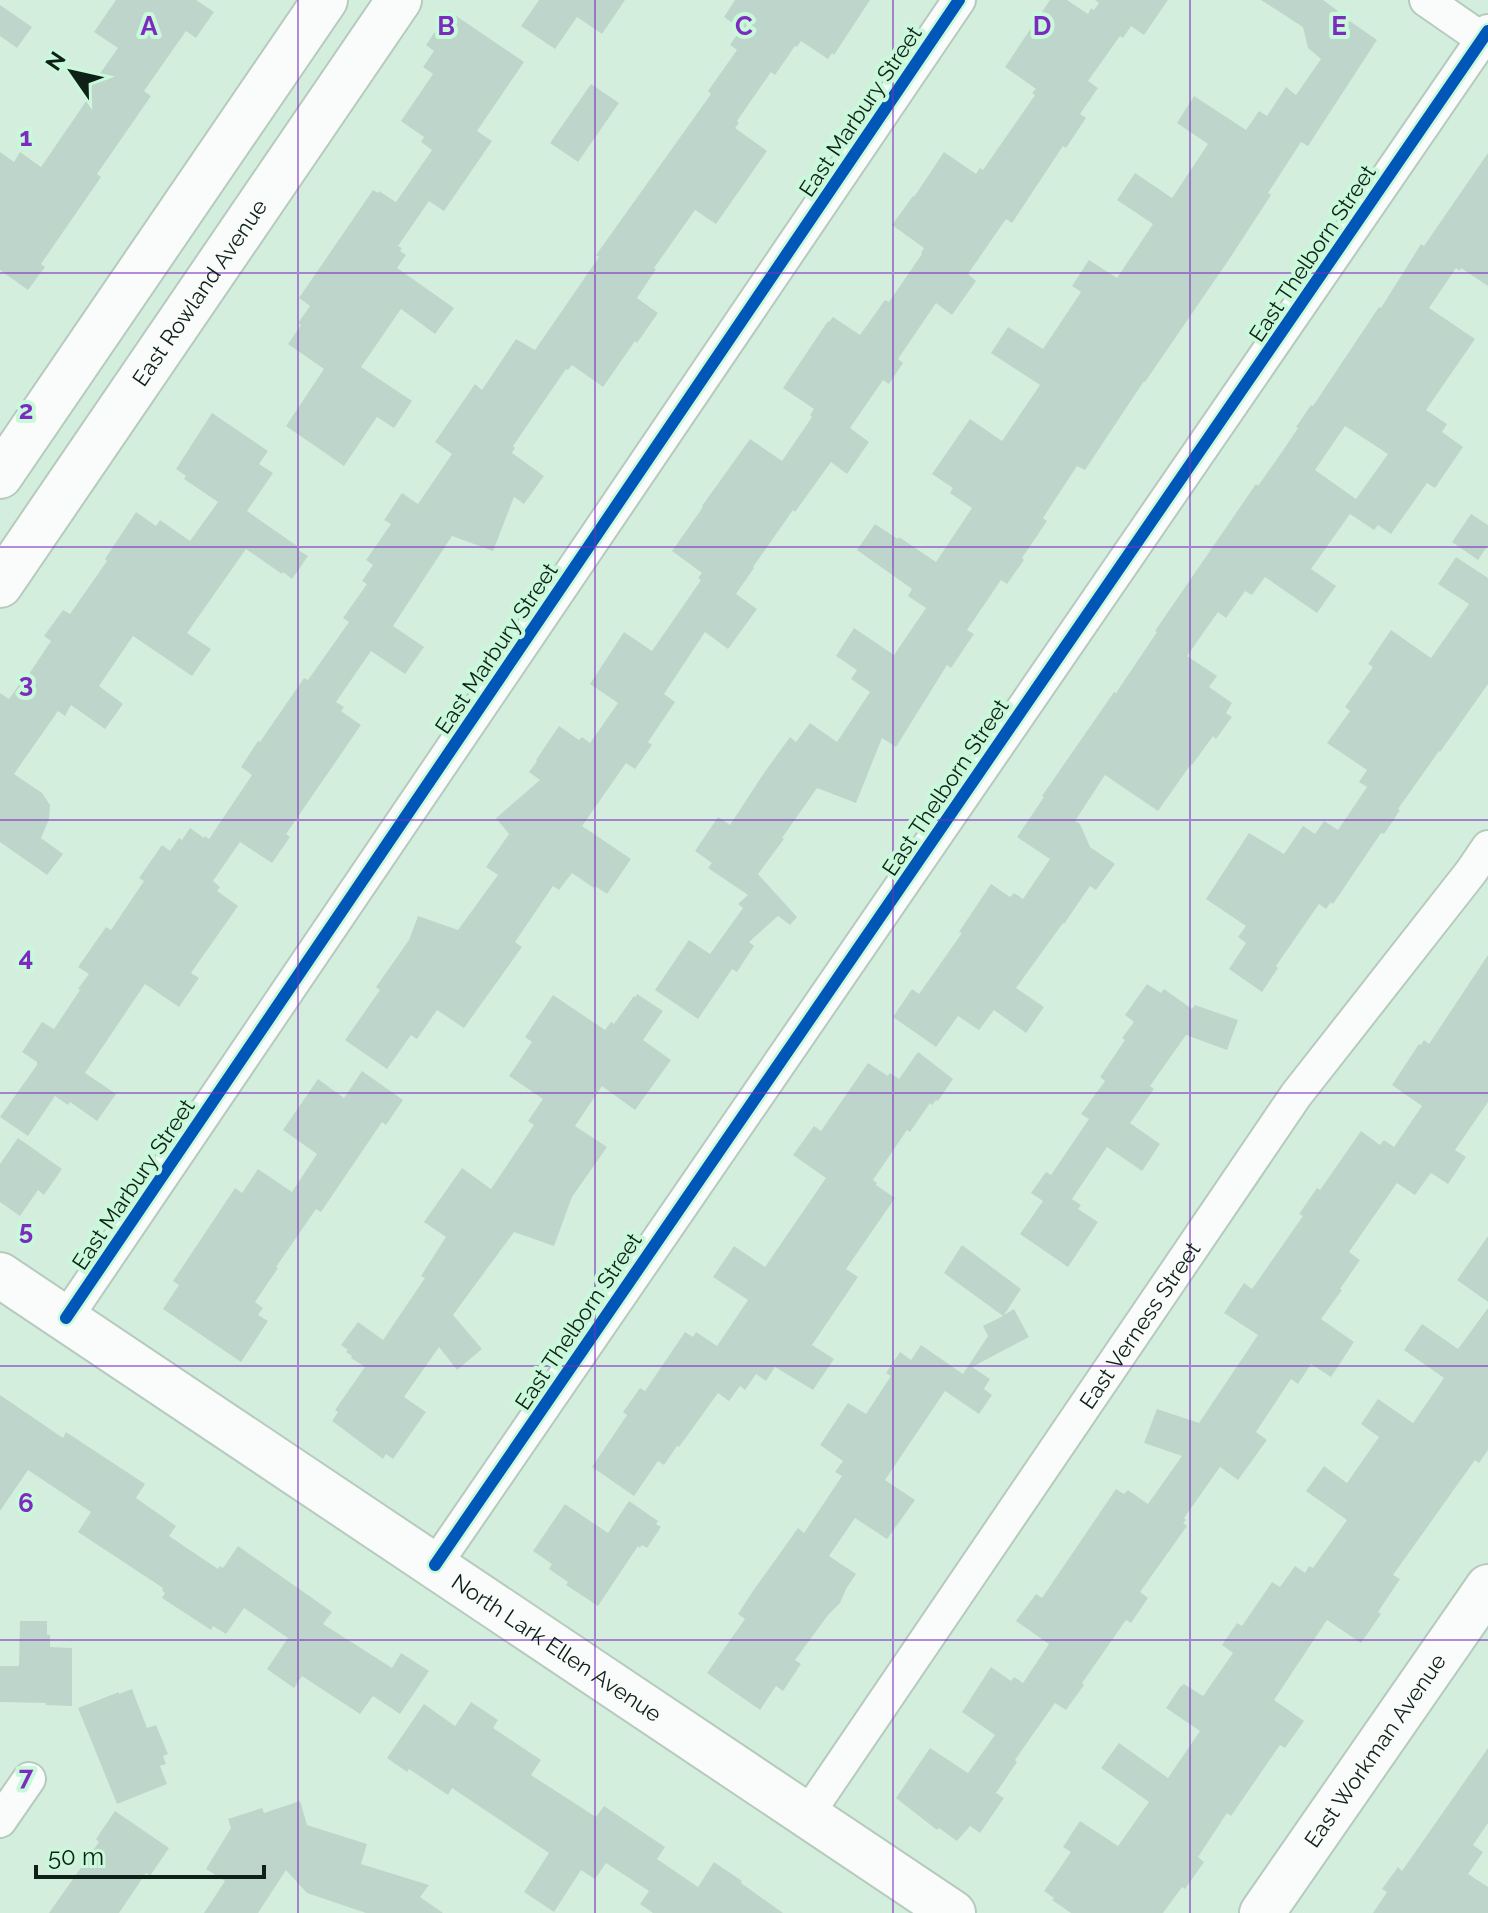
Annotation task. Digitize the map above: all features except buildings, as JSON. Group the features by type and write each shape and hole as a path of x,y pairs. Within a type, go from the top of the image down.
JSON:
{"street":[{"path":"0,476 325,0"},
{"name":"East Rowland Avenue","path":"0,585 399,0"},
{"name":"East Marbury Street","path":"66,1318 959,0"},
{"path":"1426,0 1486,38"},
{"name":"East Thelborn Street","path":"435,1565 1486,38"},
{"name":"East Verness Street","path":"807,1815 1296,1095 1488,847"},
{"name":"North Lark Ellen Avenue","path":"0,1275 953,1913"},
{"name":"East Workman Avenue","path":"1262,1913 1488,1587"},
{"path":"0,1821 29,1779"}],"cycle path":[{"path":"66,1318 959,0"},
{"path":"435,1565 1488,31"}]}
